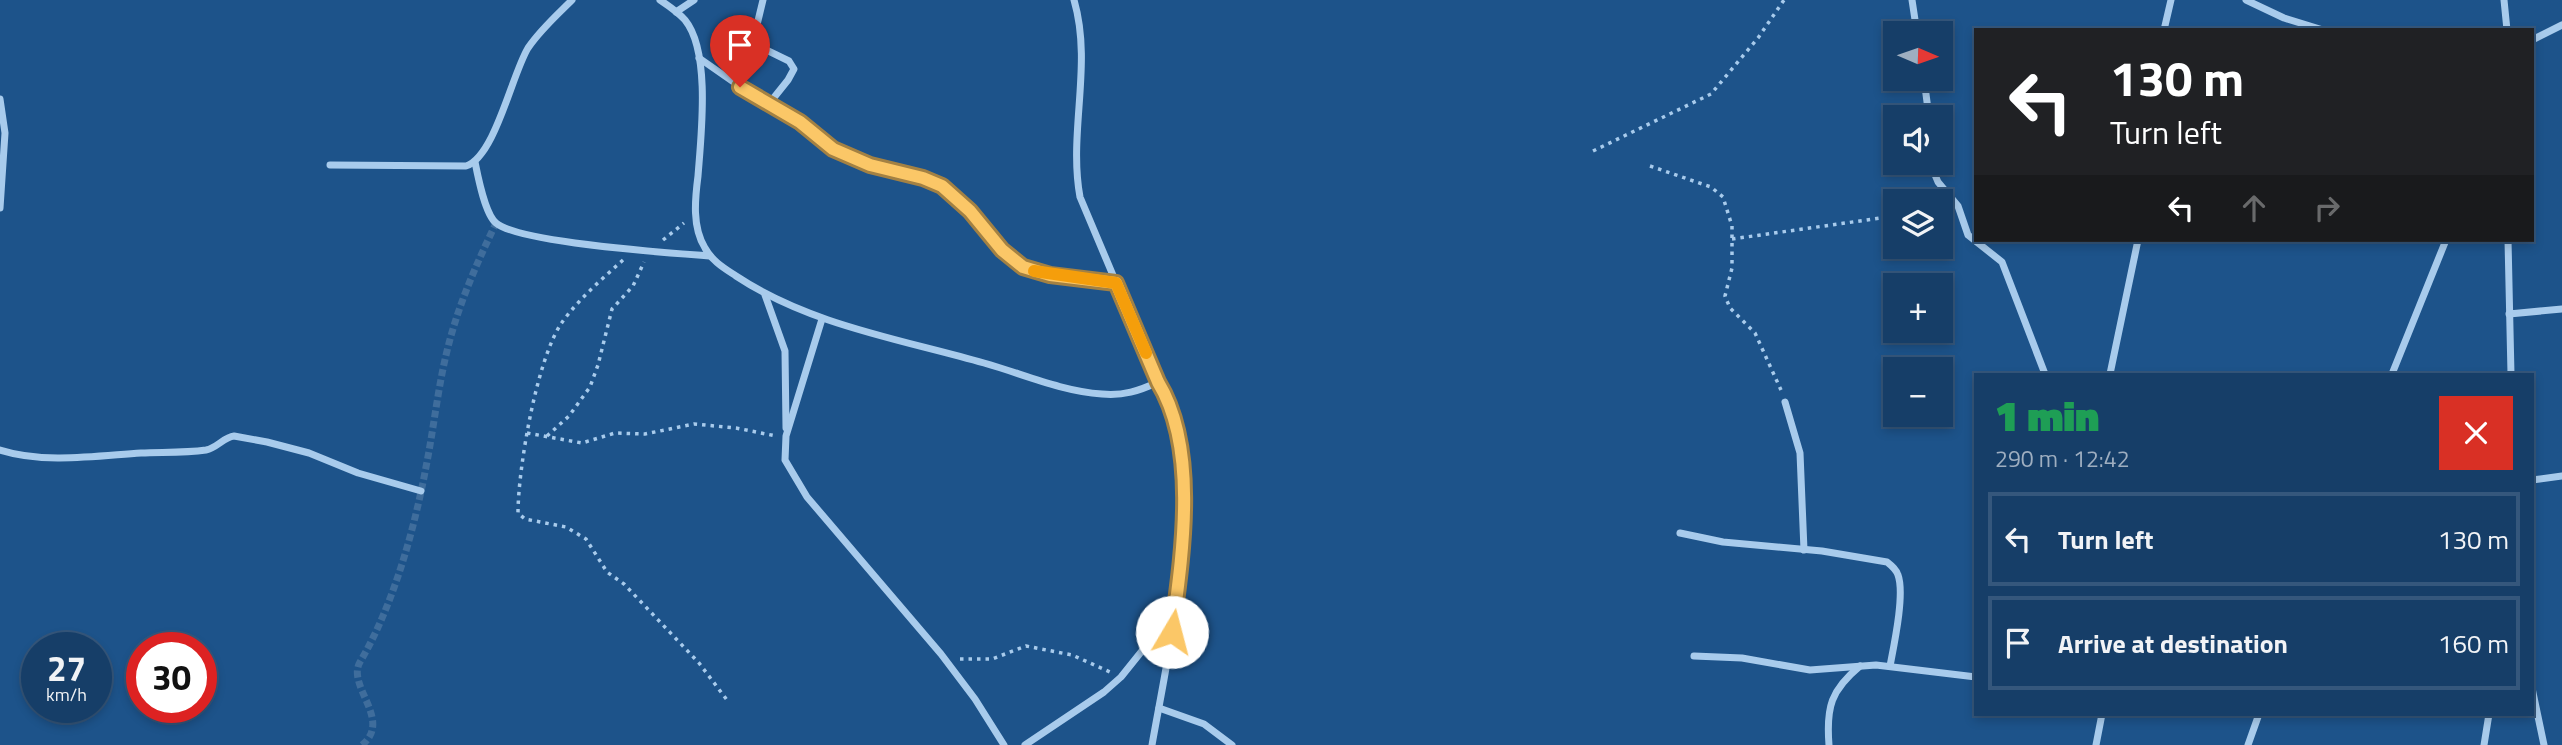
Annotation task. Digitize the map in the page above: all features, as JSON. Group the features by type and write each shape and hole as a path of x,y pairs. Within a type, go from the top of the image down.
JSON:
{"street":[{"path":"330,165 466,166 475,162 498,123 528,48 572,0"},
{"path":"660,0 686,22 693,35 699,58 703,107 696,205 699,234 710,256 765,295 822,319 1007,369 1048,384 1087,393 1121,395 1158,382"},
{"path":"676,12 694,0"},
{"path":"763,0 755,33 758,46 789,61 794,69 768,105"},
{"path":"1074,0 1082,36 1083,61 1077,179 1080,197 1158,382 1167,397 1176,424 1183,491 1180,573 1152,745"},
{"path":"1912,0 1915,21"},
{"path":"2164,28 2171,0"},
{"path":"2246,0 2284,18 2316,28"},
{"path":"2504,0 2507,28"},
{"path":"2534,39 2562,25"},
{"path":"699,58 768,105 800,122 833,149 870,165 923,178 942,186 970,211 1002,250 1023,267 1050,275 1116,283"},
{"path":"0,99 5,132 0,208"},
{"path":"475,162 491,217 507,230 556,239 710,256"},
{"path":"1935,175 1958,206 1968,235 1974,240"},
{"path":"1977,242 2001,262 2045,373"},
{"path":"2110,373 2138,242"},
{"path":"2392,373 2445,242"},
{"path":"2508,242 2511,373"},
{"path":"765,295 785,351 785,460 807,497 943,658 975,699 1004,745"},
{"path":"2510,314 2562,309"},
{"path":"786,436 822,319"},
{"path":"1785,402 1800,453 1804,550"},
{"path":"0,450 29,456 70,457 195,450 210,449 234,436 309,453 358,473 421,491"},
{"path":"2534,480 2562,476"},
{"path":"1680,533 1723,542 1868,557 1887,562 1895,569 1899,578 1896,630 1890,666"},
{"path":"1025,745 1104,692 1121,677 1175,611"},
{"path":"1694,656 1742,658 1810,670 1842,669 1860,665 1890,666 1974,677"},
{"path":"1829,745 1832,699 1843,680 1860,665"},
{"path":"2534,698 2544,745"},
{"path":"1159,708 1204,724 1232,745"},
{"path":"2096,745 2102,716"},
{"path":"2248,745 2258,716"},
{"path":"2484,745 2489,716"}],"path":[{"path":"1593,151 1711,94 1758,37 1784,0"},
{"path":"1650,166 1718,192 1727,206 1732,239 1732,268 1725,292 1726,299 1730,308 1755,333 1774,370 1785,402"},
{"path":"548,436 569,416 590,387 612,309 633,286 650,250 687,220 696,205"},
{"path":"1732,239 1883,218"},
{"path":"635,249 594,286 561,323 547,357 527,433 520,478 519,515 525,519 566,527 586,539 607,572 624,584 699,663 727,699"},
{"path":"527,433 582,443 615,433 645,434 694,424 786,436"},
{"path":"943,658 992,659 1018,648 1037,648 1072,655 1121,677"}],"tunnel":[{"path":"362,745 370,735 373,725 357,671 383,617 401,568 421,491 452,331 496,223"}],"slow traffic":[{"path":"1034,271 1116,283 1146,353"}],"route":[{"path":"740,87 800,122 833,149 870,165 923,178 942,186 970,211 1002,250 1023,267 1050,275 1116,283 1167,397 1176,424 1184,517 1172,632"}]}
